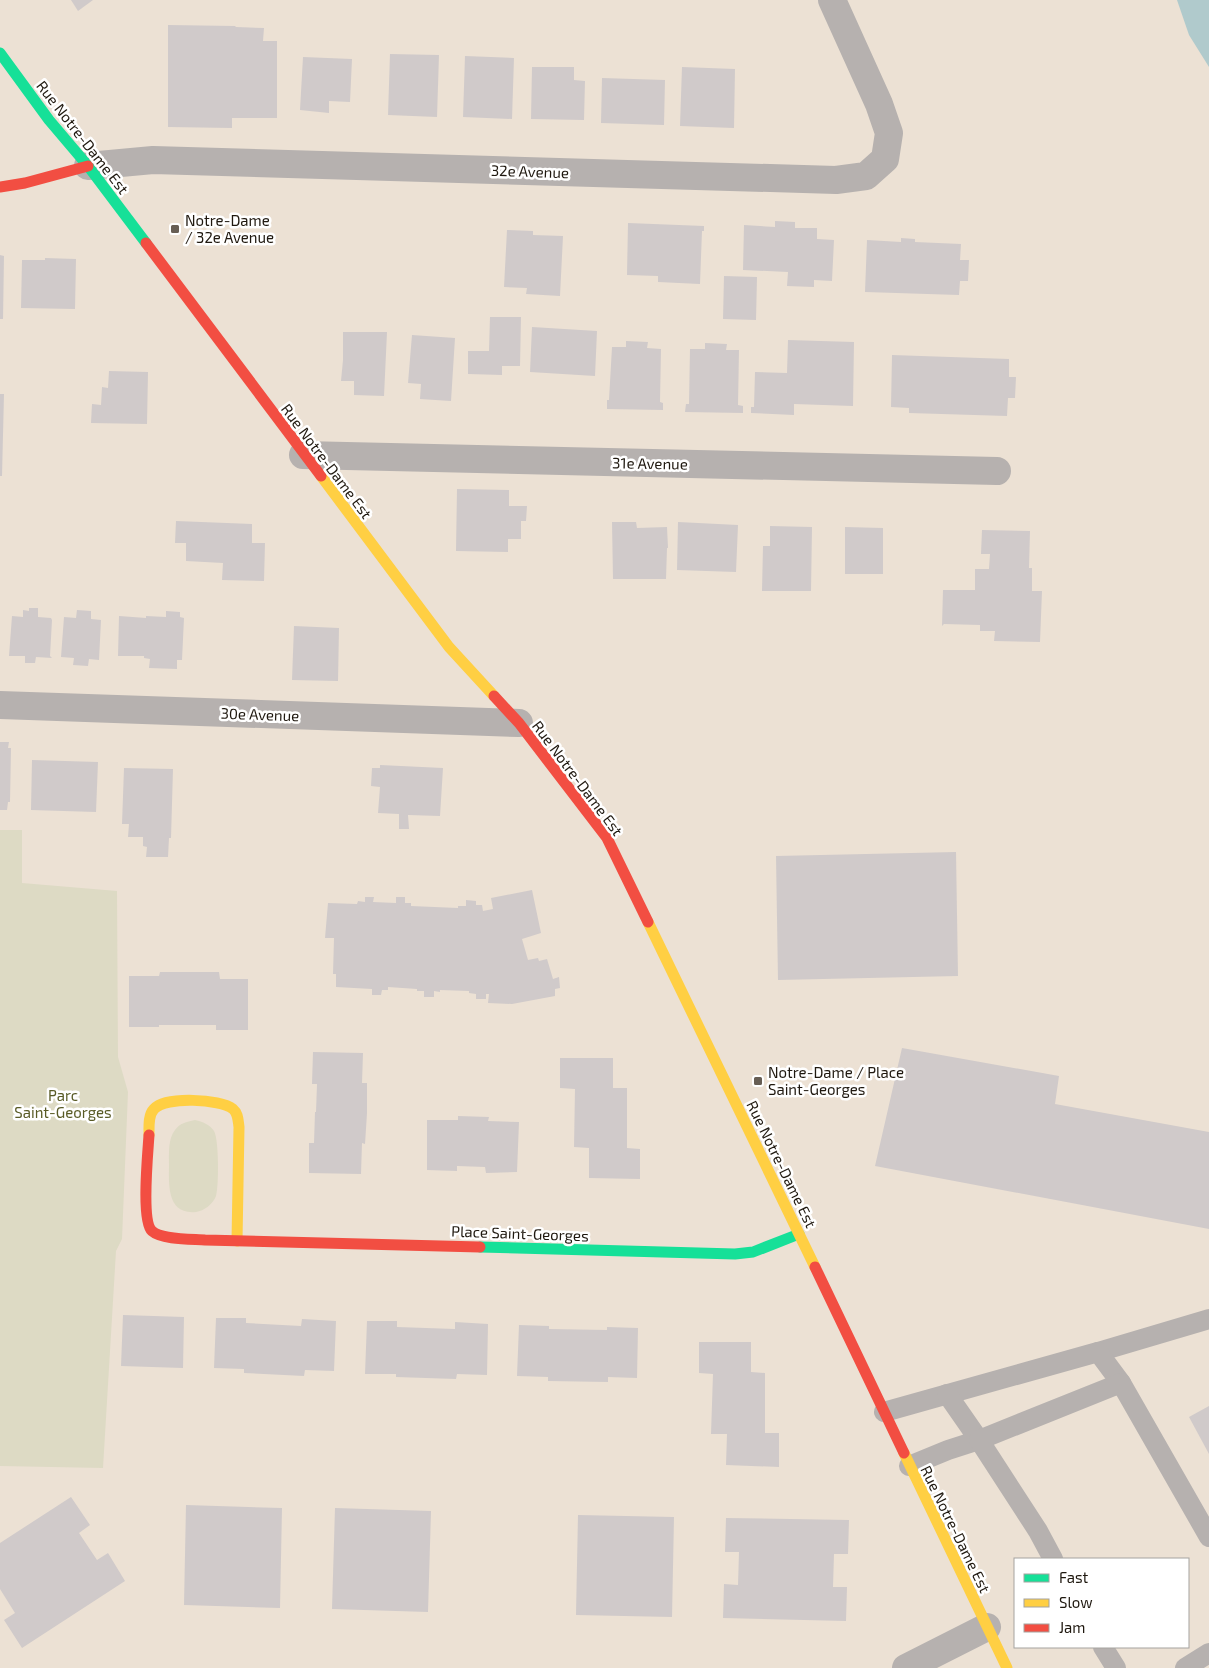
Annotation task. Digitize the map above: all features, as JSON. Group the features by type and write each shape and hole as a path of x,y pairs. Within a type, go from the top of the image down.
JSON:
{"main road":[{"name":"Rue Notre-Dame Est","path":"0,53 49,120 88,166 449,647 519,723 608,838 1007,1668"},
{"name":"32e Avenue","path":"0,188 88,166"},
{"name":"Place Saint-Georges","path":"237,1241 240,1129 234,1110 227,1105 216,1103 164,1102 155,1108 150,1116 148,1126 146,1212 152,1231 159,1236 237,1241 735,1254 753,1252 799,1234"}],"street":[{"name":"32e Avenue","path":"88,166 153,160 836,180 866,176 885,158 889,133 879,104 832,0"},
{"name":"31e Avenue","path":"304,455 997,471"},
{"name":"30e Avenue","path":"0,705 519,723"},
{"path":"906,1668 987,1627"}],"lane":[{"path":"884,1412 1209,1320"},
{"path":"1098,1352 1121,1383 1209,1537"},
{"path":"909,1466 1121,1383"},
{"path":"947,1394 1038,1531 1052,1558"},
{"path":"1104,1648 1116,1668"},
{"path":"1185,1668 1209,1653"}],"green space":[{"name":"Parc Saint-Georges","path":"0,830 22,830 22,883 117,891 118,1057 128,1092 122,1239 116,1251 103,1468 0,1466"},
{"path":"195,1120 210,1127 216,1136 218,1183 216,1196 208,1207 196,1212 186,1212 174,1203 171,1196 169,1146 173,1134 181,1124"}],"water":[{"path":"1177,0 1209,0 1209,67 1189,35"}],"building":[{"path":"71,0 93,0 78,11"},
{"path":"168,25 264,28 263,41 277,41 277,118 232,118 232,128 168,127"},
{"path":"390,54 439,55 437,117 388,115"},
{"path":"465,56 514,58 512,119 463,117"},
{"path":"303,57 352,59 350,102 329,101 329,113 300,110"},
{"path":"532,67 574,67 574,80 585,81 584,120 531,119"},
{"path":"682,67 735,69 734,128 680,126"},
{"path":"602,78 665,80 664,125 601,123"},
{"path":"775,221 795,222 795,228 817,228 817,239 834,240 832,281 814,280 814,287 787,286 788,272 743,270 744,225 775,227"},
{"path":"628,223 704,226 704,231 702,231 700,284 658,282 658,276 627,275"},
{"path":"507,230 533,231 533,235 563,236 560,296 526,294 527,288 504,287"},
{"path":"901,238 915,239 915,242 961,244 960,260 969,260 968,281 960,281 959,295 865,292 867,240 901,242"},
{"path":"0,255 4,256 3,319 0,319"},
{"path":"45,258 76,259 75,309 21,308 22,260 45,260"},
{"path":"724,276 757,277 756,320 723,319"},
{"path":"490,317 521,317 520,366 502,366 502,375 468,374 468,351 489,351"},
{"path":"532,327 597,331 595,376 530,372"},
{"path":"343,332 387,332 384,396 354,395 354,381 341,381"},
{"path":"412,335 455,338 451,401 420,399 421,384 408,383"},
{"path":"788,340 854,342 853,406 794,404 794,415 751,413 751,407 754,407 755,372 787,373"},
{"path":"626,341 648,342 647,348 661,349 660,402 663,403 663,410 607,409 612,347 626,347"},
{"path":"705,343 727,344 726,350 739,350 738,405 743,406 743,413 685,412 686,404 689,404 690,349 705,349"},
{"path":"892,355 1009,359 1009,377 1016,377 1015,398 1008,398 1007,416 909,413 909,408 891,407"},
{"path":"109,371 148,372 147,424 91,423 92,404 101,405 102,387 108,388"},
{"path":"0,394 4,394 2,476 0,476"},
{"path":"457,489 509,490 509,506 527,506 526,521 521,521 521,539 508,539 508,552 456,551"},
{"path":"176,521 252,524 252,543 265,543 264,581 222,580 223,563 186,561 186,543 175,543"},
{"path":"612,522 636,522 637,528 667,527 666,579 613,579"},
{"path":"678,522 738,525 736,572 677,570"},
{"path":"770,526 812,527 811,591 762,591 763,546 770,546"},
{"path":"845,527 883,528 883,574 845,574"},
{"path":"982,530 1030,531 1029,568 1032,568 1032,591 1042,591 1040,642 994,641 995,631 980,631 980,625 944,624 942,626 943,590 975,590 975,569 989,569 990,554 981,554"},
{"path":"29,608 38,608 38,617 51,618 52,620 50,656 52,658 36,657 35,663 25,663 25,656 9,656 12,616 23,617 23,610 29,611"},
{"path":"77,610 91,611 91,619 101,620 99,660 89,659 88,666 73,665 74,658 61,657 64,617 76,618"},
{"path":"166,611 180,612 180,617 184,618 182,660 177,660 177,669 149,668 150,659 144,658 144,656 118,656 119,616 166,617"},
{"path":"294,626 339,628 338,681 292,680"},
{"path":"0,742 9,742 8,748 11,748 10,802 8,802 7,810 0,810"},
{"path":"32,760 98,762 96,812 31,810"},
{"path":"380,765 443,768 440,816 408,815 409,829 399,829 399,814 378,813 380,787 371,786 372,768 380,768"},
{"path":"124,768 173,769 171,838 169,838 168,857 146,857 147,847 143,846 143,837 128,837 129,824 122,824"},
{"path":"956,852 958,976 778,980 776,856"},
{"path":"532,890 541,933 522,939 528,960 538,958 539,961 547,959 553,979 559,977 560,988 555,989 555,996 512,1004 488,1003 489,994 486,994 486,999 476,999 476,994 469,993 469,991 440,990 440,992 434,991 434,997 424,997 424,991 417,991 417,989 388,987 388,990 382,990 381,995 372,995 372,989 336,987 336,974 333,974 334,938 325,938 328,903 357,904 358,901 365,902 365,897 374,897 373,902 396,903 396,897 405,897 405,903 411,903 411,906 458,908 458,906 466,906 466,900 476,901 476,905 482,905 483,911 493,909 491,898"},
{"path":"160,972 219,972 220,979 248,979 248,1030 216,1030 216,1025 129,1027 129,976 159,976"},
{"path":"902,1048 1059,1076 1055,1104 1209,1132 1209,1229 875,1166"},
{"path":"313,1052 363,1053 362,1083 367,1083 367,1113 365,1144 362,1143 361,1174 309,1173 309,1143 314,1143 317,1084 312,1084"},
{"path":"560,1058 613,1058 613,1088 627,1088 627,1148 640,1149 640,1179 589,1178 589,1148 574,1147 575,1089 560,1088"},
{"path":"458,1116 489,1117 488,1121 519,1122 517,1172 486,1173 485,1167 457,1166 457,1171 427,1170 427,1120 458,1120"},
{"path":"123,1315 184,1317 183,1368 121,1366"},
{"path":"216,1318 246,1318 246,1323 301,1326 302,1319 336,1321 334,1371 305,1370 304,1376 244,1373 244,1369 214,1368"},
{"path":"367,1321 397,1321 397,1327 455,1329 455,1322 488,1324 487,1375 457,1374 456,1379 396,1377 396,1374 365,1374"},
{"path":"519,1325 549,1326 549,1329 607,1330 607,1327 638,1328 637,1378 608,1377 608,1382 548,1381 548,1377 517,1376"},
{"path":"699,1342 751,1342 751,1372 765,1373 765,1433 779,1433 779,1467 726,1465 727,1434 711,1434 713,1374 699,1373"},
{"path":"1209,1406 1209,1454 1189,1417"},
{"path":"71,1497 90,1525 79,1533 97,1560 108,1553 125,1581 22,1648 4,1620 15,1613 0,1589 0,1543"},
{"path":"186,1505 282,1508 280,1608 184,1605"},
{"path":"335,1508 431,1511 428,1612 332,1609"},
{"path":"578,1515 674,1517 672,1617 576,1615"},
{"path":"726,1518 849,1520 848,1554 834,1554 833,1587 847,1587 846,1621 723,1618 724,1584 738,1585 739,1552 725,1552"}],"traffic: fast":[{"path":"0,53 49,120 88,166 146,243"},
{"path":"480,1247 735,1254 753,1252 799,1234"}],"traffic: slow":[{"path":"321,476 449,647 494,696"},
{"path":"648,922 815,1267"},
{"path":"149,1135 149,1121 152,1112 160,1105 170,1102 205,1101 217,1103 235,1111 239,1127 237,1241"},
{"path":"904,1453 1007,1668"}],"traffic: jam":[{"path":"0,187 25,183 88,166"},
{"path":"146,243 321,476"},
{"path":"494,696 519,723 607,838 648,922"},
{"path":"149,1135 146,1186 147,1214 149,1225 152,1231 157,1234 205,1240 480,1247"},
{"path":"815,1267 904,1453"}],"place":[{"name":"Notre-Dame / 32e Avenue","path":"175,229"},
{"name":"Notre-Dame / Place Saint-Georges","path":"758,1081"}]}
